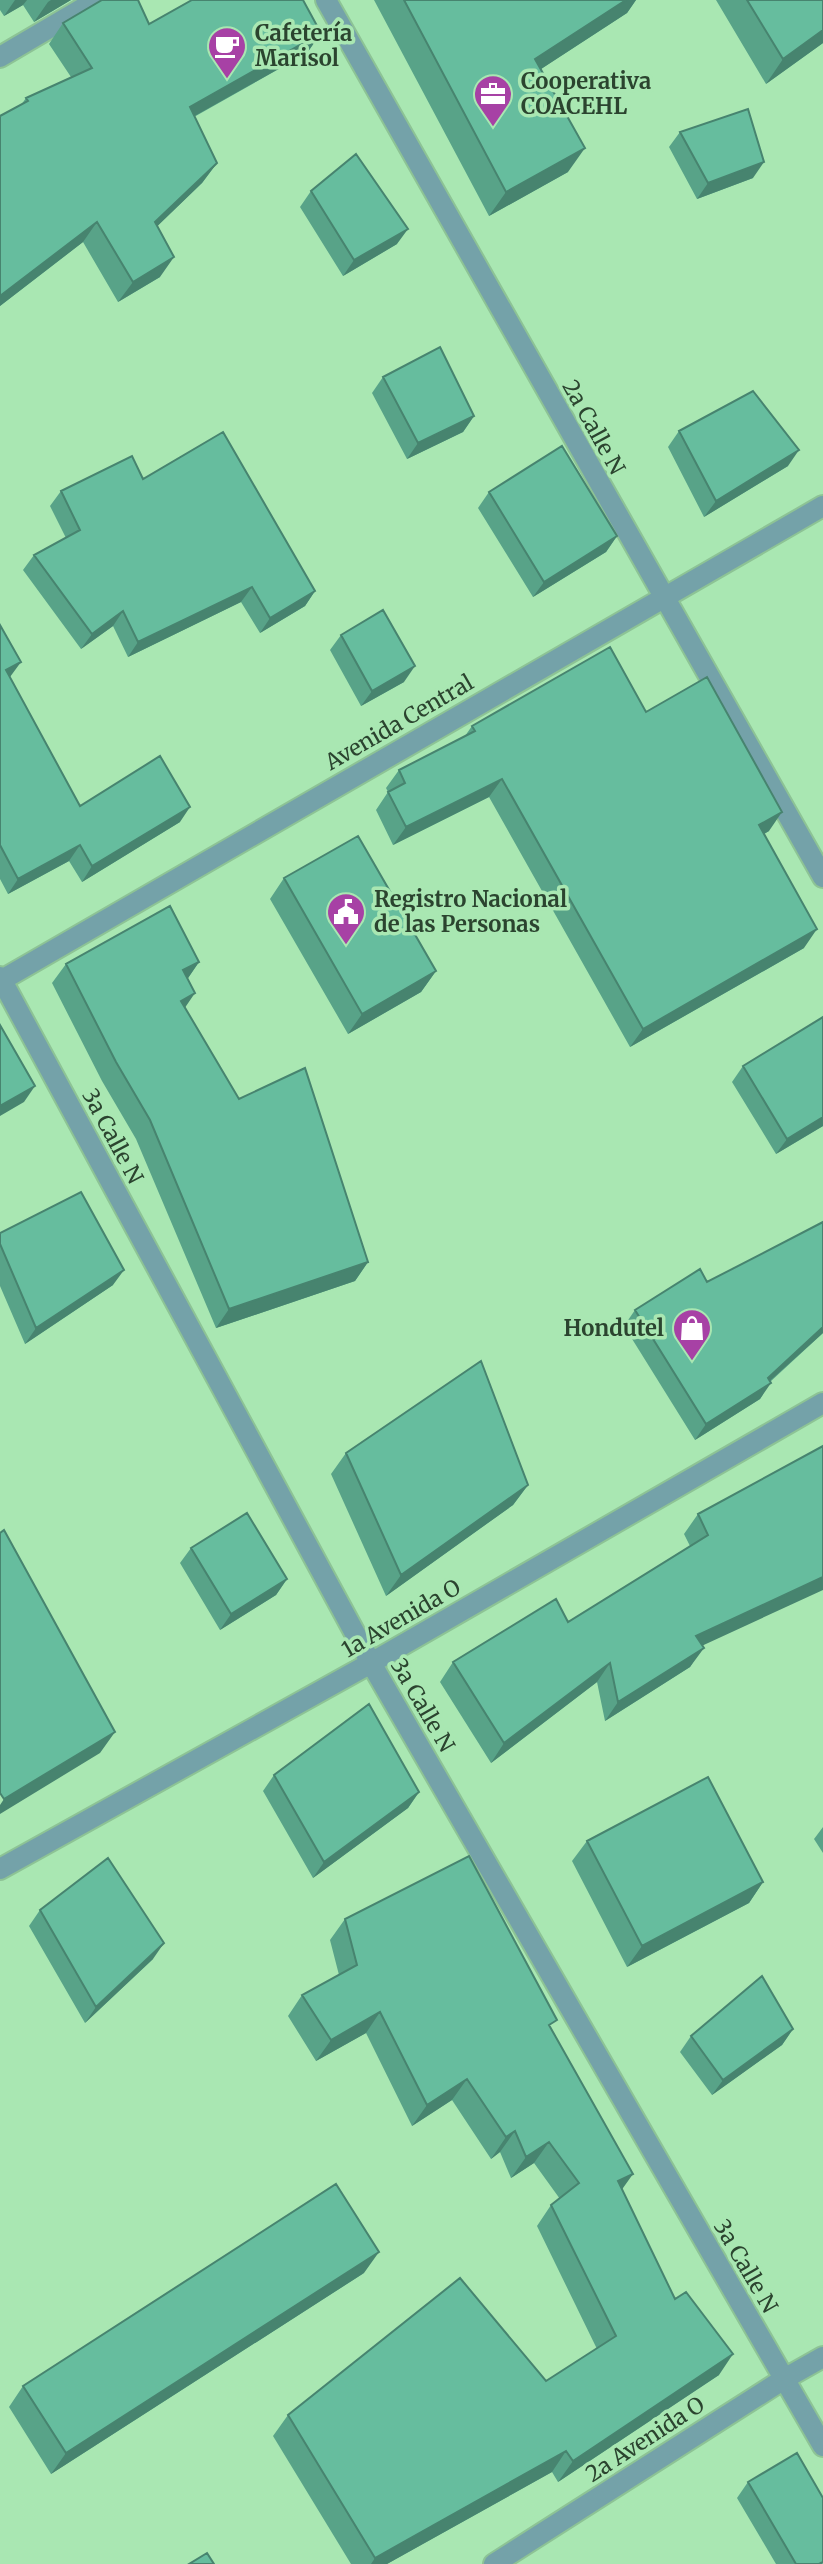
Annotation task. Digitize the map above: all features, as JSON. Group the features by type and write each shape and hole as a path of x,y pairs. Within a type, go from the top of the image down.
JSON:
{"street":[{"path":"0,57 97,0"},
{"name":"2a Calle N","path":"326,0 823,877"},
{"name":"Avenida Central","path":"1,979 823,506"},
{"name":"3a Calle N","path":"1,979 371,1663 823,2446"},
{"name":"1a Avenida O","path":"0,1869 371,1663 823,1403"},
{"name":"2a Avenida O","path":"494,2564 823,2357"}],"building":[{"path":"102,0 138,0 149,24 192,0 303,0 321,33 190,107 217,163 155,222 174,257 133,282 97,222 0,296 0,116 28,101 26,98 92,68 63,23"},
{"name":"Cooperativa COACEHL","path":"404,0 626,0 535,59 585,148 506,192"},
{"path":"747,0 823,0 823,30 783,59"},
{"path":"748,109 764,162 708,183 680,132"},
{"path":"356,154 408,229 354,260 311,191"},
{"path":"440,347 474,416 418,443 383,377"},
{"path":"753,391 799,450 716,501 679,431"},
{"path":"223,432 315,591 270,618 252,587 138,642 123,611 92,634 34,555 80,530 61,491 132,456 143,479"},
{"path":"562,446 617,536 544,582 489,492"},
{"path":"383,610 415,666 372,691 341,635"},
{"path":"0,625 21,662 6,670 80,806 160,756 190,807 92,866 80,845 18,879 0,845"},
{"path":"610,647 646,712 707,677 782,812 759,825 817,929 643,1029 502,779 406,827 388,792 405,783 399,770 475,731 472,726"},
{"name":"Registro Nacional de las Personas","path":"358,836 436,971 362,1014 284,878"},
{"path":"170,906 199,962 183,970 195,993 181,1001 239,1099 305,1068 368,1262 229,1309 150,1120 116,1062 66,964"},
{"path":"823,1017 823,1117 787,1139 743,1066"},
{"path":"0,1025 35,1086 0,1106"},
{"path":"81,1192 124,1270 36,1328 0,1244 0,1233"},
{"path":"823,1222 823,1327 768,1378 771,1383 706,1424 635,1310 700,1269 707,1282"},
{"path":"481,1361 528,1485 401,1575 346,1453"},
{"path":"823,1446 823,1577 696,1636 704,1648 618,1702 610,1663 504,1743 453,1662 556,1599 568,1622 708,1535 698,1514"},
{"path":"247,1513 287,1579 231,1614 191,1548"},
{"path":"4,1530 115,1732 4,1799 0,1793 0,1533"},
{"path":"369,1704 419,1792 324,1862 274,1775"},
{"path":"708,1777 763,1882 642,1946 587,1841"},
{"path":"469,1856 557,2020 549,2025 633,2174 618,2181 675,2299 686,2292 733,2354 573,2461 566,2451 375,2558 288,2415 460,2278 546,2381 616,2336 551,2205 579,2183 549,2142 526,2157 515,2131 506,2137 467,2079 427,2105 380,2012 331,2040 302,1995 357,1965 345,1919"},
{"path":"108,1858 164,1943 96,2007 40,1910"},
{"path":"762,1976 793,2029 723,2080 691,2036"},
{"path":"336,2184 379,2252 66,2453 23,2386"},
{"path":"797,2453 823,2498 823,2562 819,2564 796,2564 748,2482"},
{"path":"207,2553 214,2564 189,2564"}],"place":[{"name":"Cafetería Marisol","path":"227,80"},
{"name":"Cooperativa COACEHL","path":"493,128"},
{"name":"Registro Nacional de las Personas","path":"346,946"},
{"name":"Hondutel","path":"692,1362"}]}
